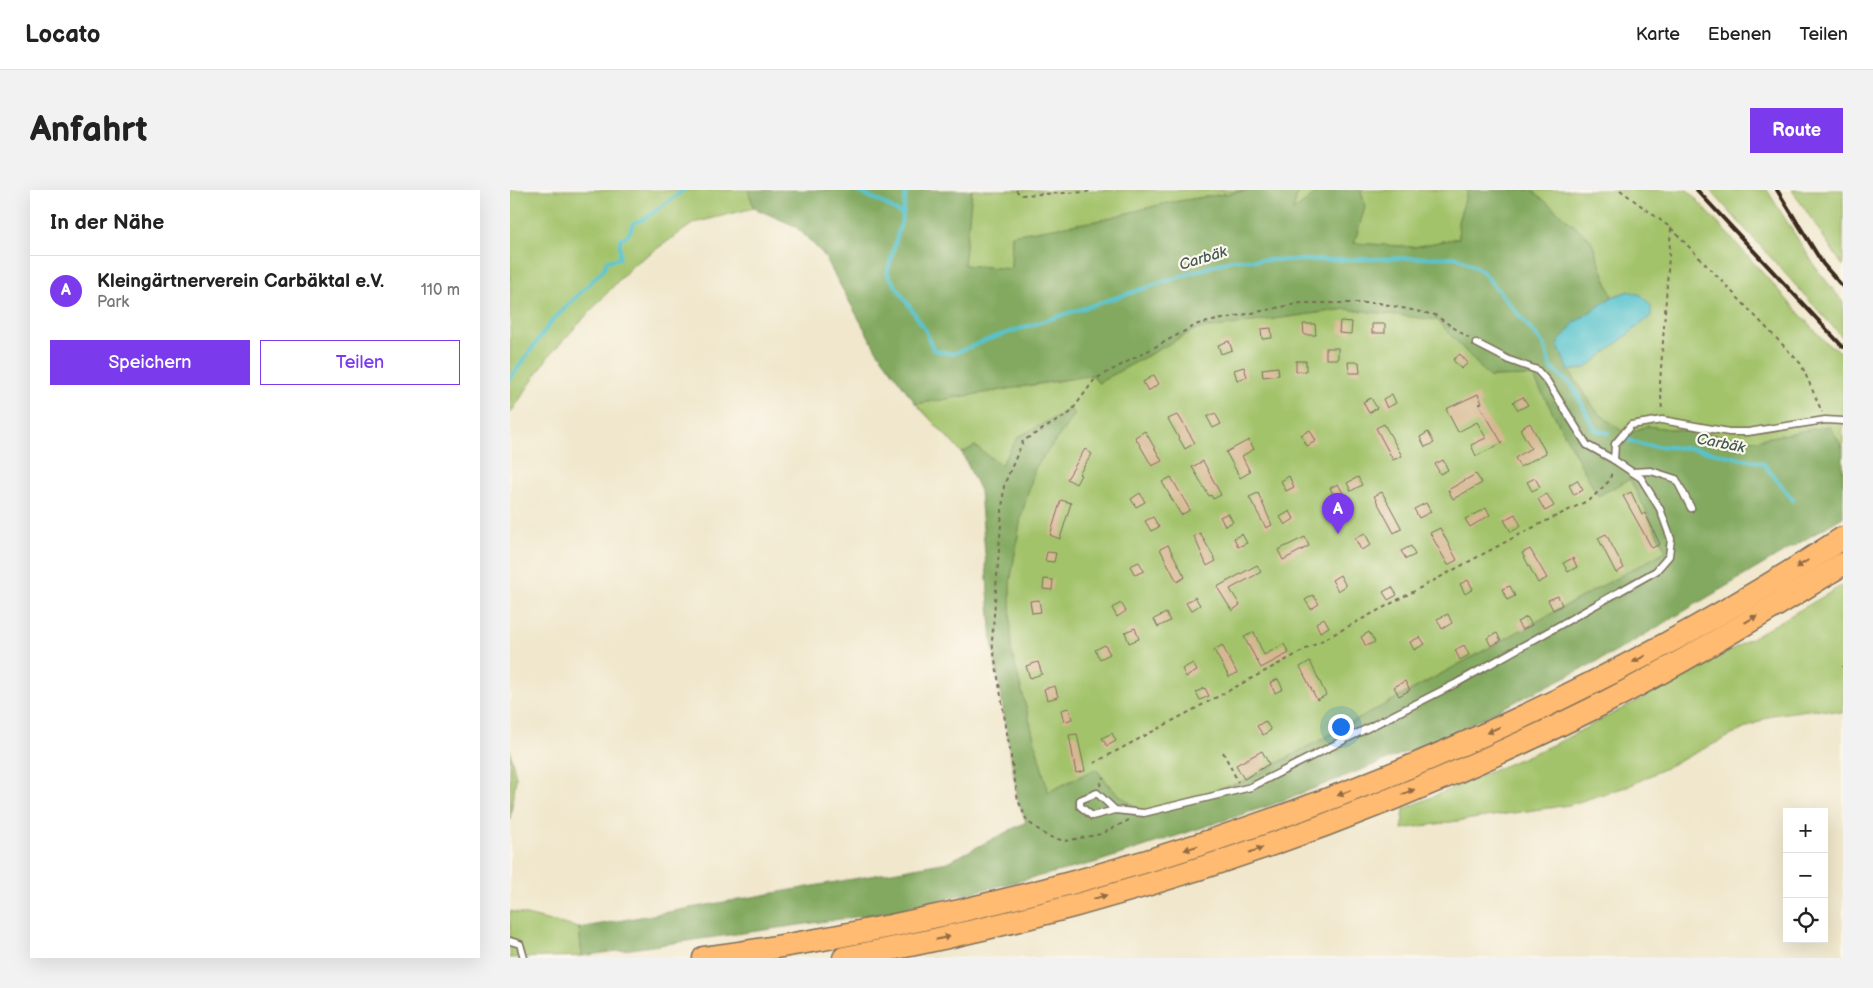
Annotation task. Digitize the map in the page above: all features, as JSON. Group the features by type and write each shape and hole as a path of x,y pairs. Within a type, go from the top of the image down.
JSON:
{"highway":[{"path":"704,958 832,938 916,922 1044,890 1220,838 1299,811 1404,770 1524,716 1604,677 1706,623 1843,538"},
{"path":"844,958 936,939 1091,900 1248,853 1416,789 1596,707 1669,667 1843,564"}],"lane":[{"path":"1115,810 1097,793 1080,800 1080,806 1092,816 1115,810 1144,812 1251,787 1455,684 1656,571 1669,556 1670,538 1660,509 1641,478 1587,445 1547,381 1537,370 1509,360 1476,343"},
{"path":"1614,460 1614,444 1631,425 1662,420 1729,432 1748,432 1825,420 1843,422"},
{"path":"1632,472 1651,471 1676,478 1691,508"},
{"path":"510,941 520,944 524,958"}],"path":[{"path":"1016,190 1020,195 1094,190"},
{"path":"1620,190 1671,228 1801,364 1825,420"},
{"path":"1662,420 1660,383 1671,228"},
{"path":"1144,812 1100,834 1065,841 1047,836 1026,821 1020,807 992,641 1004,485 1023,441 1070,413 1095,380 1198,324 1301,304 1379,303 1435,314 1476,343"},
{"path":"1094,763 1526,531 1591,499 1610,480 1614,460"},
{"path":"1223,752 1241,789"}],"green space":[{"path":"510,190 748,190 754,208 694,223 632,266 548,357 510,414"},
{"path":"748,190 972,190 964,265 1011,269 1012,235 1096,221 1167,203 1249,190 1298,190 1293,211 1321,190 1361,190 1365,207 1354,243 1414,247 1459,238 1458,222 1468,190 1532,190 1591,240 1612,297 1574,323 1569,371 1597,412 1626,434 1647,426 1755,440 1829,426 1843,448 1843,517 1612,654 1440,739 1274,804 1094,863 890,912 582,956 579,928 948,862 1026,822 1018,800 992,641 980,491 962,453 975,446 1001,465 1018,437 1070,409 1075,414 1035,468 1021,517 1010,583 1011,650 1048,792 1096,769 1114,791 1144,813 1245,781 1666,551 1630,479 1598,496 1533,376 1489,377 1437,320 1346,309 1194,330 1098,383 1093,375 916,404 875,348 823,254 795,226 754,208"},
{"path":"972,190 1046,190 1046,192 1052,190 1249,190 1167,203 1096,221 1012,235 1011,269 964,265"},
{"path":"1298,190 1321,190 1293,212"},
{"path":"1361,190 1468,190 1458,222 1459,238 1414,247 1354,243 1365,207"},
{"path":"1532,190 1688,190 1826,343 1836,348 1843,356 1843,448 1829,426 1755,440 1647,426 1626,435 1597,412 1569,371 1586,368 1629,291 1612,297 1591,240"},
{"path":"1710,190 1767,190 1816,268 1843,302 1843,338"},
{"path":"1792,190 1843,190 1843,266"},
{"path":"1346,309 1438,320 1489,377 1533,376 1598,496 1630,479 1666,551 1245,781 1144,813 1114,791 1096,769 1048,792 1011,650 1010,583 1021,517 1035,468 1075,414 1018,437 1001,465 975,446 962,453 916,404 1094,375 1098,383 1194,330"},
{"path":"1843,585 1843,713 1815,709 1772,715 1629,786 1569,805 1402,829 1404,809 1557,743 1707,664"},
{"path":"510,751 516,778 510,820"},
{"path":"510,911 579,928 582,956 510,958"}],"water":[{"path":"1629,291 1641,295 1651,306 1651,316 1586,368 1569,371 1557,344 1574,323 1612,297"}],"building":[{"path":"1340,321 1352,322 1351,334 1339,333"},
{"path":"1303,324 1315,324 1316,335 1304,335"},
{"path":"1372,324 1385,324 1385,333 1372,333"},
{"path":"1271,328 1272,338 1262,339 1261,329"},
{"path":"1229,341 1232,350 1221,354 1218,345"},
{"path":"1326,348 1338,348 1338,359 1326,359"},
{"path":"1460,354 1468,363 1461,369 1453,360"},
{"path":"1296,361 1306,361 1306,371 1296,372"},
{"path":"1348,362 1359,362 1360,373 1349,373"},
{"path":"1244,367 1247,377 1237,380 1234,370"},
{"path":"1278,367 1279,375 1263,377 1262,369"},
{"path":"1154,375 1159,384 1148,391 1143,382"},
{"path":"1392,394 1396,403 1387,408 1383,399"},
{"path":"1478,394 1482,403 1479,404 1502,443 1476,456 1471,445 1486,438 1477,422 1458,432 1446,409"},
{"path":"1523,397 1528,405 1518,410 1513,402"},
{"path":"1371,398 1377,408 1369,413 1363,402"},
{"path":"1215,413 1221,424 1213,428 1207,417"},
{"path":"1178,415 1195,443 1185,449 1168,419"},
{"path":"1530,423 1546,453 1520,467 1515,458 1531,448 1520,429"},
{"path":"1384,424 1402,456 1393,460 1376,428"},
{"path":"1310,430 1316,441 1307,446 1301,435"},
{"path":"1145,431 1162,461 1152,466 1135,437"},
{"path":"1428,432 1434,443 1425,447 1420,437"},
{"path":"1249,440 1254,449 1242,456 1250,472 1240,478 1226,452"},
{"path":"1085,449 1092,454 1079,474 1081,475 1076,484 1067,479"},
{"path":"1443,460 1448,470 1440,474 1435,464"},
{"path":"1203,461 1221,495 1213,499 1211,495 1209,496 1192,467"},
{"path":"1476,474 1482,483 1453,499 1448,490"},
{"path":"1289,476 1294,487 1286,491 1281,481"},
{"path":"1171,477 1190,510 1181,515 1162,482"},
{"path":"1358,477 1362,485 1351,491 1347,483"},
{"path":"1535,478 1540,487 1532,491 1527,482"},
{"path":"1577,480 1583,490 1574,495 1569,485"},
{"path":"1338,484 1343,493 1335,498 1330,488"},
{"path":"1382,492 1401,527 1401,529 1394,533 1374,496"},
{"path":"1631,492 1642,515 1645,513 1660,544 1652,548 1623,496"},
{"path":"1140,493 1145,502 1136,507 1131,499"},
{"path":"1258,493 1272,525 1266,528 1249,497"},
{"path":"1547,494 1554,506 1545,511 1538,499"},
{"path":"1061,500 1071,503 1060,539 1050,535"},
{"path":"1426,503 1431,512 1419,518 1414,509"},
{"path":"1486,508 1490,515 1470,527 1465,519"},
{"path":"1290,511 1294,519 1285,525 1280,517"},
{"path":"1228,513 1233,522 1225,526 1220,517"},
{"path":"1515,514 1521,526 1511,532 1504,520"},
{"path":"1153,517 1159,527 1151,531 1145,521"},
{"path":"1440,528 1457,560 1448,565 1430,533"},
{"path":"1200,533 1216,561 1207,566 1194,536"},
{"path":"1365,533 1371,545 1361,550 1355,538"},
{"path":"1242,534 1247,543 1238,547 1234,538"},
{"path":"1606,534 1624,568 1616,573 1598,538"},
{"path":"1305,537 1309,546 1283,560 1278,550"},
{"path":"1168,545 1185,577 1177,582 1160,549"},
{"path":"1411,546 1415,555 1406,559 1401,551"},
{"path":"1530,549 1547,578 1538,583 1522,553"},
{"path":"1047,552 1056,553 1054,562 1045,561"},
{"path":"1573,558 1577,567 1568,572 1563,563"},
{"path":"1139,562 1144,571 1135,575 1130,566"},
{"path":"1257,565 1261,572 1230,589 1240,605 1232,611 1217,587"},
{"path":"1340,575 1346,586 1338,591 1332,580"},
{"path":"1044,579 1053,580 1052,590 1043,589"},
{"path":"1468,580 1473,589 1465,594 1460,584"},
{"path":"1510,586 1515,596 1507,600 1502,589"},
{"path":"1392,587 1397,595 1388,600 1383,592"},
{"path":"1313,595 1319,604 1311,609 1305,600"},
{"path":"1558,596 1562,605 1553,610 1548,600"},
{"path":"1195,597 1200,605 1191,611 1186,603"},
{"path":"1039,600 1041,612 1032,613 1030,601"},
{"path":"1121,603 1126,611 1117,617 1112,608"},
{"path":"1166,613 1170,621 1158,627 1154,619"},
{"path":"1448,614 1452,623 1442,629 1437,619"},
{"path":"1527,617 1532,625 1522,630 1517,622"},
{"path":"1324,618 1329,627 1320,632 1316,623"},
{"path":"1135,628 1139,639 1129,643 1125,632"},
{"path":"1254,632 1264,655 1284,644 1289,653 1261,668 1244,637"},
{"path":"1369,632 1375,642 1366,646 1361,637"},
{"path":"1497,633 1501,641 1491,646 1487,638"},
{"path":"1420,637 1425,644 1414,650 1410,642"},
{"path":"1105,645 1110,654 1100,659 1095,650"},
{"path":"1222,645 1237,673 1229,677 1214,650"},
{"path":"1464,645 1469,655 1460,660 1455,650"},
{"path":"1310,661 1326,695 1317,700 1300,667"},
{"path":"1038,662 1042,674 1030,678 1026,666"},
{"path":"1193,663 1197,671 1186,677 1182,669"},
{"path":"1278,679 1283,689 1275,693 1270,683"},
{"path":"1405,681 1410,690 1399,696 1394,687"},
{"path":"1055,686 1058,697 1047,700 1044,689"},
{"path":"1205,688 1209,696 1200,700 1196,692"},
{"path":"1069,708 1072,719 1064,722 1061,710"},
{"path":"1339,717 1344,725 1332,731 1328,723"},
{"path":"1265,721 1271,730 1263,735 1257,726"},
{"path":"1112,733 1116,741 1107,746 1102,738"},
{"path":"1077,734 1085,771 1076,773 1069,735"},
{"path":"1262,751 1269,764 1244,779 1236,765"}],"waterway":[{"path":"510,379 551,322 603,270 607,261 620,258 620,239 628,235 634,223 644,219 684,190"},
{"path":"855,190 903,215"},
{"name":"Carbäk","path":"906,190 903,215 887,273 926,331 933,350 953,354 992,338 1231,260 1457,257 1481,270 1544,345 1551,368 1572,385 1595,430 1608,433"},
{"name":"Carbäk","path":"1628,440 1643,445 1696,449 1763,463 1793,500"}],"railway":[{"path":"1697,190 1843,347"},
{"path":"1777,190 1823,264 1843,287"}],"place":[{"name":"Kleingärtnerverein Carbäktal e.V.","path":"1338,534"}]}
